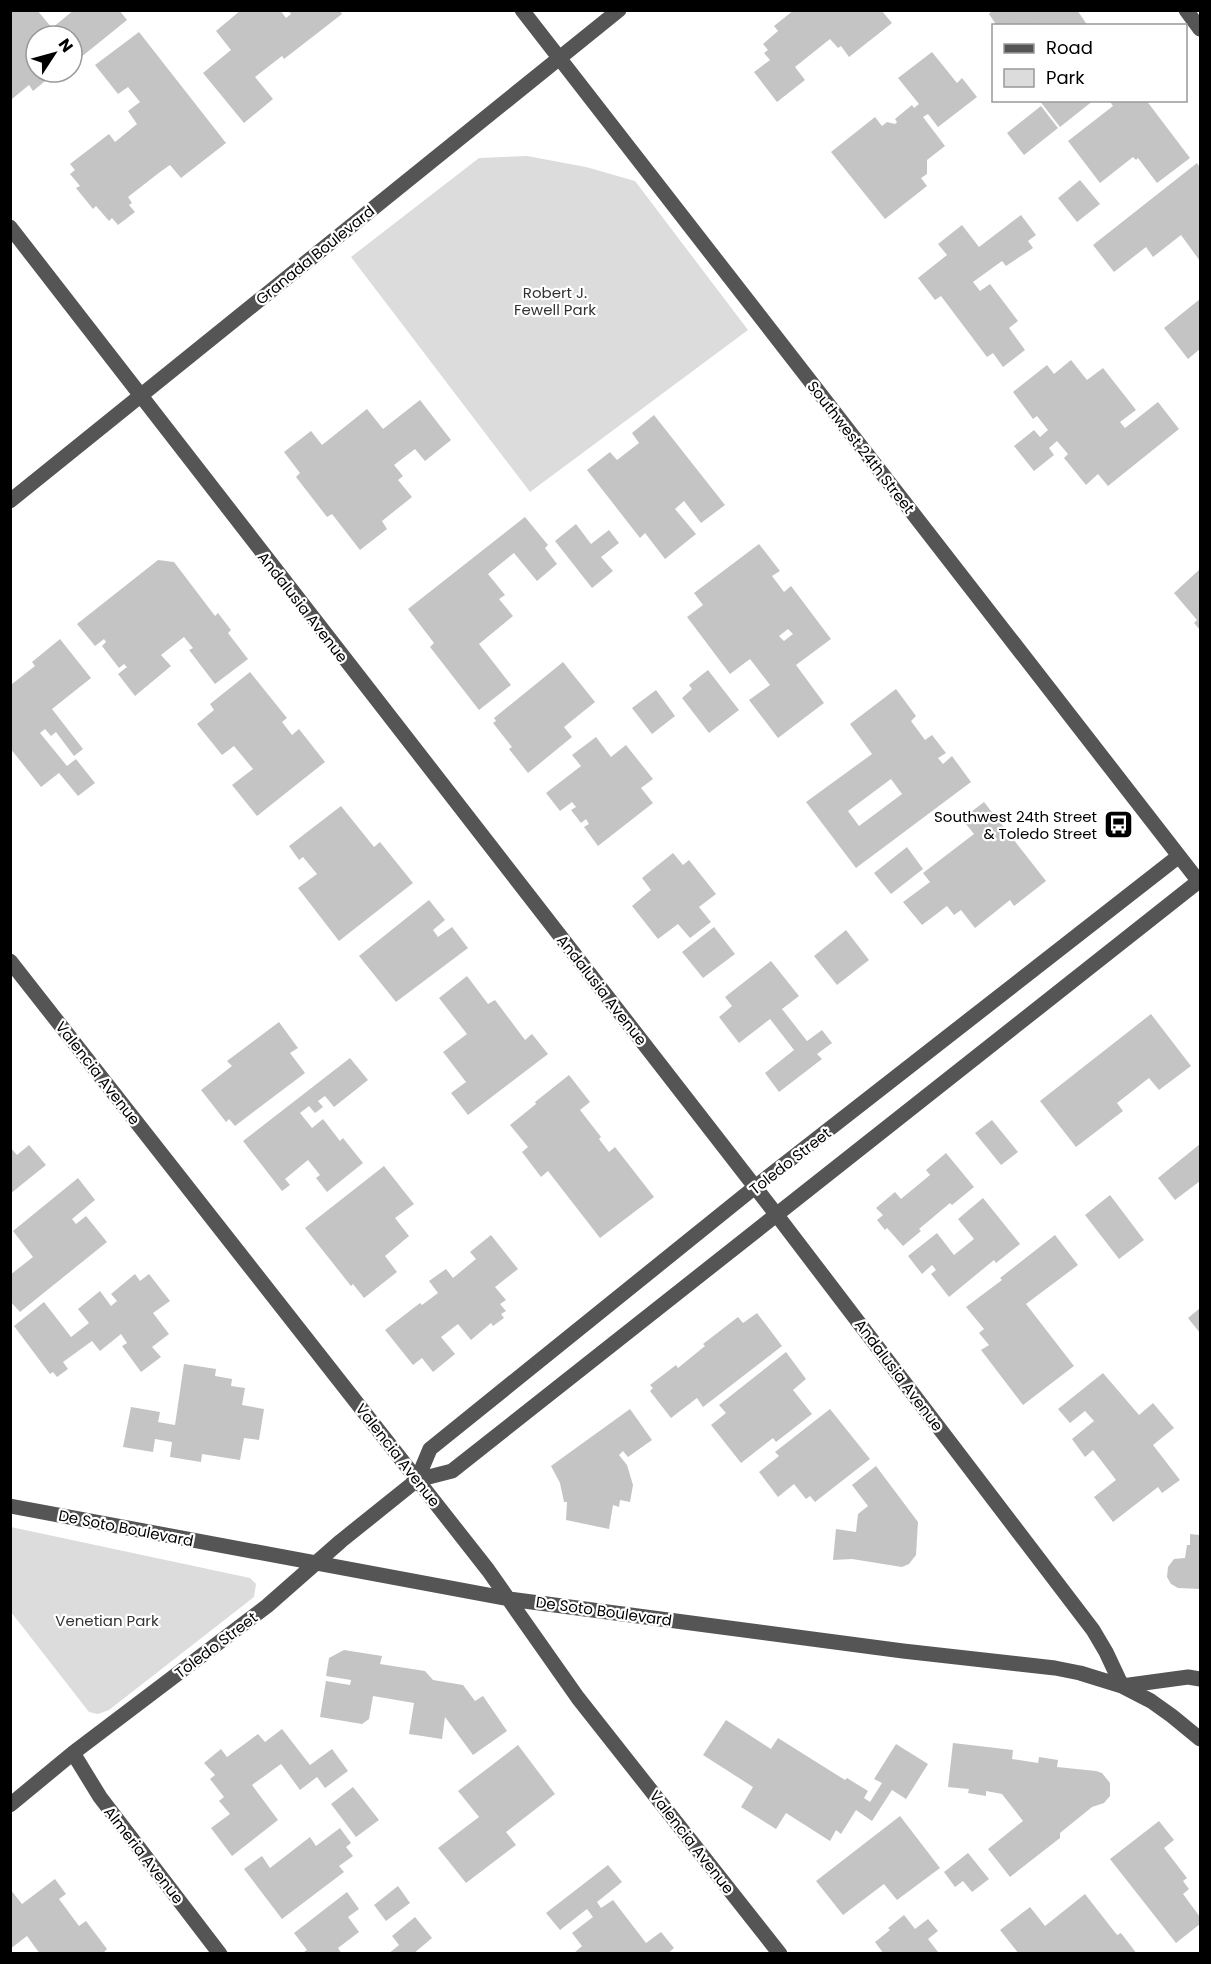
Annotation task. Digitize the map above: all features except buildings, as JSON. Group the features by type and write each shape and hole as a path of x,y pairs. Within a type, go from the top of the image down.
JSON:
{"street":[{"name":"Southwest 24th Street","path":"522,10 1179,856 1198,875"},
{"name":"Granada Boulevard","path":"10,501 619,10"},
{"path":"1186,10 1200,30"},
{"name":"Andalusia Avenue","path":"10,227 776,1214 1093,1630 1122,1686"},
{"name":"Toledo Street","path":"417,1480 430,1449 755,1188 1179,856"},
{"name":"Toledo Street","path":"10,1805 73,1753 267,1606 417,1480 452,1471 1198,875"},
{"name":"Valencia Avenue","path":"10,961 417,1480 509,1599 543,1651 578,1698 780,1953"},
{"name":"De Soto Boulevard","path":"10,1506 509,1599 903,1651 1055,1668 1122,1686 1188,1677 1200,1679"},
{"path":"1122,1686 1165,1711 1200,1739"},
{"name":"Almeria Avenue","path":"73,1753 100,1797 220,1953"}],"green space":[{"name":"Robert J. Fewell Park","path":"527,156 586,167 635,181 748,330 530,492 351,257 479,158"},
{"name":"Venetian Park","path":"11,1527 250,1578 256,1584 254,1597 109,1710 98,1714 89,1712 11,1612"}],"place":[{"name":"Southwest 24th Street & Toledo Street","path":"1118,825"}]}
